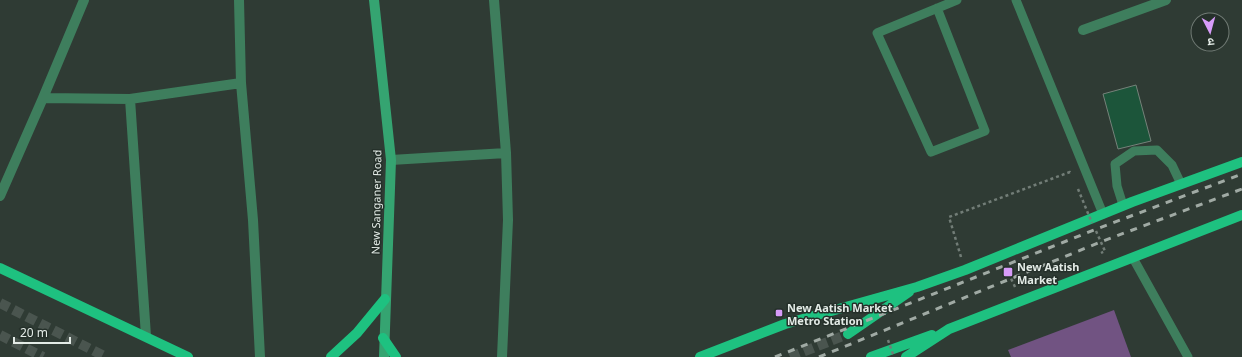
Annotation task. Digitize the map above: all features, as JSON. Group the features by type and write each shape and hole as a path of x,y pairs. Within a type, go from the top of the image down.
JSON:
{"main road":[{"path":"700,357 785,324 917,287 965,270 1123,205 1242,162"},
{"path":"871,357 949,329 1242,215"},
{"path":"0,268 188,357"},
{"path":"848,334 917,287"},
{"path":"331,357 357,333 385,299"},
{"path":"906,357 949,329"},
{"path":"383,338 396,357"}],"street":[{"path":"0,196 84,0"},
{"path":"239,0 241,83 253,220 260,357"},
{"name":"New Sanganer Road","path":"374,0 391,160 383,338 384,357"},
{"path":"494,0 506,153 508,220 502,357"},
{"path":"1083,30 1166,0"},
{"path":"43,98 130,99 241,83"},
{"path":"130,99 146,336"},
{"path":"391,160 506,153"}],"lane":[{"path":"937,8 985,131 931,152 877,33 937,8 957,0"},
{"path":"1016,0 1103,214"},
{"path":"1123,205 1117,186 1115,164 1134,151 1157,150 1172,165 1181,184"},
{"path":"1132,258 1188,357"}],"path":[{"path":"965,270 949,217 1070,172 1072,178"},
{"path":"1075,183 1092,223"},
{"path":"1005,266 1016,289"},
{"path":"888,340 894,357"}],"shaded area":[{"path":"1114,310 1131,357 1011,357 1008,350"}],"building":[{"path":"1136,85 1151,141 1118,149 1103,94"}],"tunnel":[{"path":"0,303 106,357"},
{"path":"790,357 848,334"},
{"path":"0,335 43,357"}],"railway":[{"path":"775,357 1094,230 1242,174"},
{"path":"819,357 1103,241 1242,189"}],"place":[{"name":"New Aatish Market","path":"1008,272"},
{"name":"New Aatish Market Metro Station","path":"779,313"}]}
